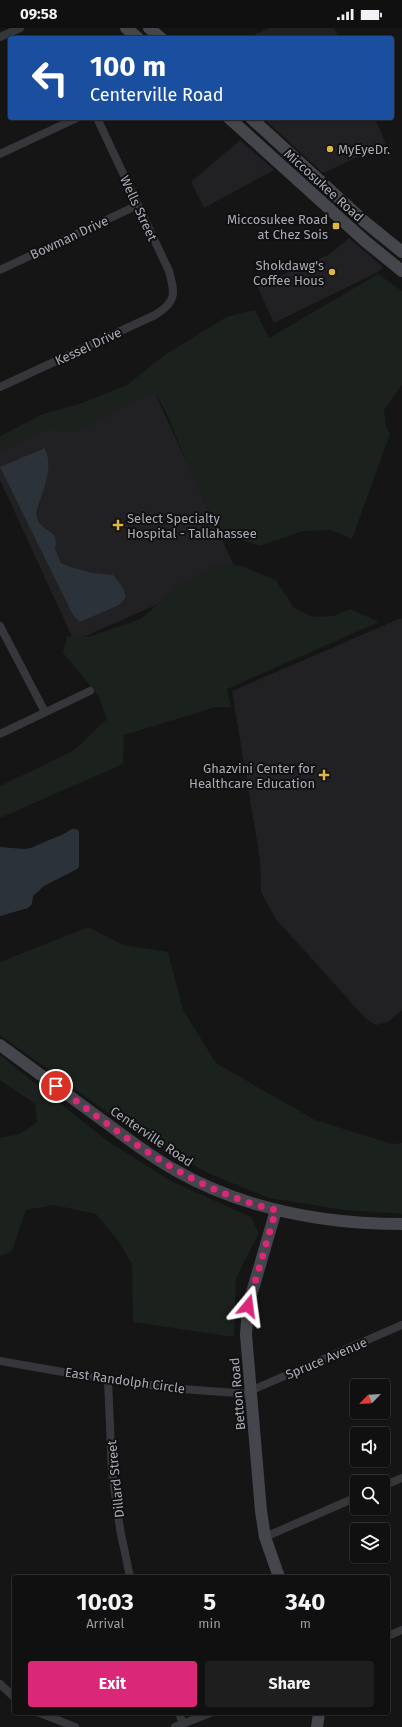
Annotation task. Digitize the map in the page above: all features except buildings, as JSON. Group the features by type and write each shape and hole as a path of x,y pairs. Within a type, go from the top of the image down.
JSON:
{"street":[{"path":"0,37 20,28"},
{"path":"126,28 136,36"},
{"path":"149,28 159,36"},
{"path":"0,154 73,120"},
{"name":"Wells Street","path":"98,120 169,271 174,292 172,300"},
{"name":"Miccosukee Road","path":"231,120 365,242 402,270"},
{"name":"Miccosukee Road","path":"253,120 375,231 402,252"},
{"name":"Bowman Drive","path":"0,270 138,205"},
{"path":"365,242 375,231"},
{"name":"Kessel Drive","path":"0,387 155,315 164,309 172,300"},
{"path":"0,626 46,712"},
{"path":"0,734 90,691"},
{"name":"Centerville Road","path":"0,1045 139,1147 175,1170 221,1192 276,1210 331,1219 402,1224"},
{"name":"Betton Road","path":"276,1210 251,1295 247,1313 246,1335 261,1511 265,1537 278,1575"},
{"name":"Spruce Avenue","path":"250,1392 402,1325"},
{"name":"East Randolph Circle","path":"0,1361 108,1380 182,1389 250,1392"},
{"name":"Dillard Street","path":"108,1380 112,1472 120,1529 130,1575"},
{"path":"390,1483 402,1478"},
{"path":"265,1537 350,1500"},
{"path":"390,1635 402,1630"},
{"path":"0,1684 12,1695"},
{"path":"45,1715 75,1727"},
{"path":"180,1715 183,1724"},
{"path":"175,1727 205,1715"},
{"path":"317,1727 319,1715"}],"shaded area":[{"path":"269,28 334,28 338,36 251,36"},
{"path":"265,120 376,120 386,144 323,173"},
{"path":"240,140 274,170 204,208 191,182"},
{"path":"349,238 383,267 378,272 274,323 257,286 330,254"},
{"path":"378,274 402,291 402,385 384,410 386,426 390,434 352,539 331,530 303,531 260,546 227,535 210,513 190,471 169,419 158,397 151,393 75,432 61,432 49,428 0,453 0,436 43,414 79,404 127,385 163,356 228,316 255,310 269,338"},
{"name":"Select Specialty Hospital - Tallahassee","path":"149,380 236,570 74,641 0,480 0,448"},
{"path":"45,448 48,469 46,483 36,512 38,521 55,536 55,549 61,563 93,573 113,575 123,588 126,597 119,605 80,622 73,615 0,467"},
{"path":"217,564 241,566 276,580 294,608 312,617 333,616 350,609 379,622 227,689 231,707 216,707 124,735 123,764 0,818 0,786 73,751 107,719 98,695 63,653 67,636 88,637 141,619 178,586"},
{"name":"Ghazvini Center for Healthcare Education","path":"401,618 402,1010 388,1022 376,1025 366,1019 275,918 261,892 260,859 232,691"},
{"path":"72,829 79,831 79,867 44,886 33,896 32,904 28,908 0,916 0,847 24,849 31,848 62,835"},
{"path":"88,927 123,945 168,952 183,1010 216,1063 315,1120 392,1144 402,1143 402,1214 344,1210 269,1198 208,1173 137,1134 0,1035 0,962"},
{"path":"0,1055 106,1140 171,1181 251,1217 259,1233 236,1278 234,1337 133,1322 132,1264 119,1242 96,1214 54,1205 26,1210 12,1251 0,1256 0,1138 20,1134 37,1122 35,1104 0,1080"}],"place":[{"name":"MyEyeDr.","path":"330,149"},
{"name":"Miccosukee Road at Chez Sois","path":"336,226"},
{"name":"Shokdawg's Coffee Hous","path":"332,272"},
{"name":"Select Specialty Hospital - Tallahassee","path":"118,525"},
{"name":"Ghazvini Center for Healthcare Education","path":"324,775"}],"route":[{"path":"56,1086 139,1147 175,1170 195,1181 221,1192 266,1208 276,1210 248,1306"}]}
